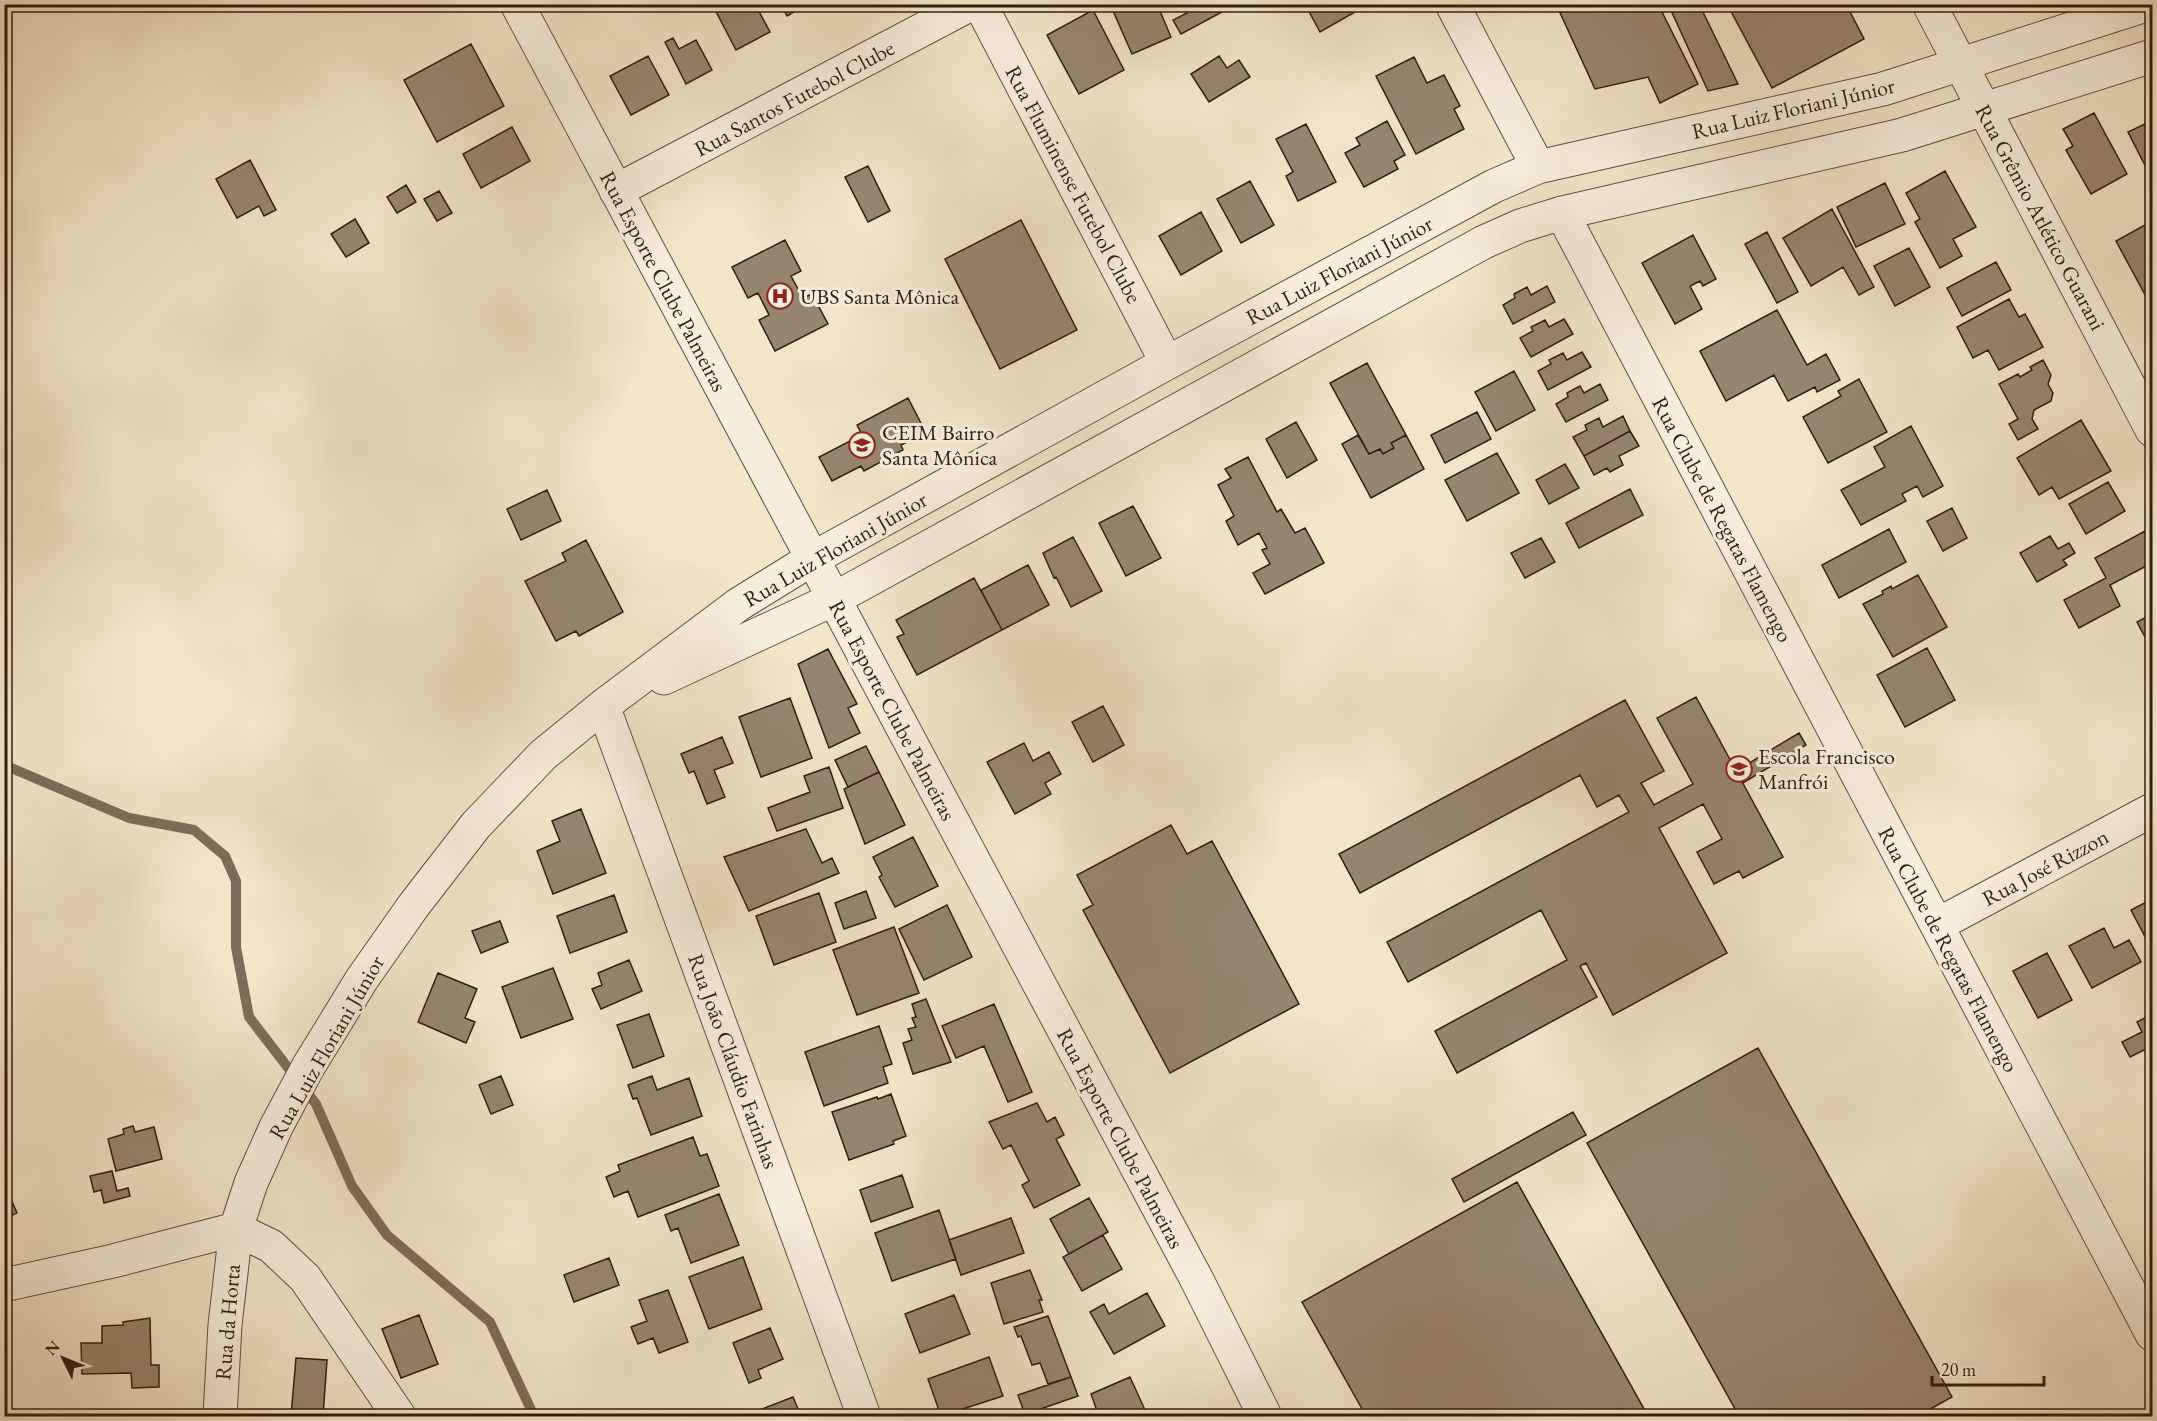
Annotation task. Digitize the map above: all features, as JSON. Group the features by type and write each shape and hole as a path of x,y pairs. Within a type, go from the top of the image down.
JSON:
{"street":[{"name":"Rua Esporte Clube Palmeiras","path":"517,4 1197,1280 1265,1416"},
{"name":"Rua Santos Futebol Clube","path":"616,191 971,4"},
{"name":"Rua Fluminense Futebol Clube","path":"980,4 1167,363"},
{"path":"1452,4 1538,167"},
{"name":"Rua Grêmio Atlético Guarani","path":"1929,4 2152,430"},
{"name":"Rua Luiz Floriani Júnior","path":"236,1229 251,1183 276,1127 308,1067 362,979 414,905 476,825 543,755 603,706 739,604 812,559 1167,363 1494,186 1538,167 1883,89 2150,4"},
{"name":"Rua Luiz Floriani Júnior","path":"603,706 834,599 1484,242 1520,226 1562,213 1902,135 2152,56"},
{"name":"Rua Clube de Regatas Flamengo","path":"1562,213 2152,1334"},
{"name":"Rua João Cláudio Farinhas","path":"603,706 864,1416"},
{"name":"Rua José Rizzon","path":"1937,925 2152,810"},
{"path":"4,1285 103,1264 236,1229 271,1246 305,1278 399,1416"},
{"name":"Rua da Horta","path":"220,1416 225,1325 236,1229"}],"building":[{"path":"712,4 755,4 770,32 736,50"},
{"path":"781,4 808,4 787,16"},
{"path":"1110,4 1157,4 1171,37 1132,54"},
{"path":"1182,4 1221,4 1224,11 1181,34 1173,20 1187,13"},
{"path":"1305,4 1369,4 1320,32"},
{"path":"1556,4 1658,4 1698,84 1660,103 1648,77 1595,89"},
{"path":"1668,4 1699,4 1738,84 1708,91"},
{"path":"1727,4 1846,4 1864,39 1772,88"},
{"path":"1972,4 2000,4 1987,11 1973,7"},
{"path":"1093,10 1124,70 1079,94 1047,35"},
{"path":"673,38 679,49 696,40 712,70 686,84 665,42"},
{"path":"471,44 504,106 437,142 404,80"},
{"path":"648,56 669,95 631,115 610,76"},
{"path":"1219,56 1227,68 1239,60 1250,77 1209,102 1191,74"},
{"path":"1414,57 1427,83 1444,75 1460,106 1454,109 1464,129 1416,154 1376,76"},
{"path":"2094,113 2127,174 2091,194 2066,150 2073,146 2063,129"},
{"path":"1387,121 1405,155 1394,161 1398,169 1364,187 1345,153 1360,145 1356,138"},
{"path":"2147,123 2148,125 2152,123 2152,179 2128,132"},
{"path":"1306,124 1336,182 1298,201 1286,176 1293,172 1276,139"},
{"path":"512,127 530,161 481,188 463,154"},
{"path":"250,160 276,210 264,216 259,206 237,218 216,179"},
{"path":"868,166 890,211 868,222 845,177"},
{"path":"1945,171 1976,227 1953,239 1962,256 1940,268 1915,222 1920,219 1906,193"},
{"path":"1250,181 1274,225 1241,243 1217,199"},
{"path":"1885,183 1905,224 1856,247 1837,207"},
{"path":"406,185 416,202 397,213 387,197"},
{"path":"439,191 452,213 437,221 424,199"},
{"path":"1832,209 1874,287 1859,295 1843,267 1811,286 1783,238"},
{"path":"1201,212 1222,251 1181,275 1159,236"},
{"path":"355,219 369,243 346,257 331,234"},
{"path":"1021,220 1077,330 1000,369 945,259"},
{"path":"2152,221 2152,303 2150,304 2116,241"},
{"path":"1767,232 1798,292 1777,303 1745,244"},
{"path":"1693,235 1716,279 1703,286 1700,281 1690,286 1702,309 1675,324 1642,263"},
{"name":"UBS Santa Mônica","path":"785,240 801,271 791,276 803,298 812,294 828,324 775,351 759,320 769,315 758,293 748,298 732,267"},
{"path":"1909,248 1930,287 1895,306 1874,266"},
{"path":"1996,262 2011,290 1962,316 1947,288"},
{"path":"1547,286 1555,302 1513,324 1503,305 1515,298 1514,294 1527,287 1531,295"},
{"path":"2009,299 2019,317 2025,314 2043,347 1999,370 1988,350 1973,358 1957,327"},
{"path":"1777,310 1807,365 1826,354 1840,380 1817,392 1815,387 1788,401 1774,375 1726,401 1700,351"},
{"path":"1564,319 1573,334 1531,357 1520,338 1533,331 1531,327 1545,320 1549,327"},
{"path":"1582,352 1591,367 1548,390 1538,371 1551,364 1549,360 1563,353 1567,360"},
{"path":"2043,360 2051,375 2048,384 2053,393 2051,401 2034,410 2032,419 2038,429 2018,440 2009,424 2018,419 1999,384 2018,374 2020,377 2032,370 2030,367"},
{"path":"1367,363 1406,435 1391,443 1394,448 1383,454 1380,449 1369,454 1330,383"},
{"path":"1514,371 1535,410 1496,431 1475,392"},
{"path":"1859,379 1887,432 1828,463 1803,417 1841,396 1838,391"},
{"path":"1600,384 1608,400 1566,422 1556,404 1568,397 1567,393 1580,386 1584,393"},
{"path":"908,398 926,433 901,445 903,450 864,471 861,466 832,481 819,457 862,435 857,425"},
{"path":"1477,412 1491,439 1445,463 1431,435"},
{"path":"1623,416 1630,431 1584,456 1573,437 1587,430 1585,425 1599,418 1603,427"},
{"path":"2081,420 2111,471 2059,499 2052,487 2039,495 2017,458"},
{"path":"1296,422 1317,460 1287,478 1266,439"},
{"path":"1911,426 1943,486 1923,497 1917,486 1902,494 1906,501 1861,525 1841,490 1885,467 1874,447"},
{"path":"1630,431 1639,446 1619,456 1623,465 1610,472 1607,468 1594,475 1584,456"},
{"path":"1358,435 1369,454 1380,449 1383,454 1394,448 1391,443 1406,435 1424,469 1371,498 1342,444"},
{"path":"1497,453 1519,493 1467,521 1445,480"},
{"path":"1248,457 1277,512 1281,509 1295,533 1305,528 1324,563 1265,594 1253,573 1270,564 1262,550 1267,548 1259,533 1238,545 1226,521 1234,516 1218,485 1231,478 1225,469"},
{"path":"1565,464 1579,488 1549,504 1536,480"},
{"path":"2108,482 2125,511 2086,534 2069,504"},
{"path":"1630,489 1643,515 1579,548 1566,523"},
{"path":"547,490 561,521 521,540 507,509"},
{"path":"1133,506 1161,558 1126,576 1099,523"},
{"path":"1952,508 1967,538 1943,551 1927,521"},
{"path":"1889,529 1906,562 1839,598 1822,565"},
{"path":"2145,531 2152,545 2152,563 2110,585 2120,606 2079,628 2064,600 2106,578 2095,558"},
{"path":"2050,536 2058,549 2069,543 2075,553 2063,560 2067,565 2037,582 2020,553"},
{"path":"1073,537 1102,591 1071,607 1043,553"},
{"path":"1541,538 1555,562 1525,578 1511,553"},
{"path":"586,540 623,612 579,636 576,631 556,641 525,581 566,561 562,553"},
{"path":"1028,565 1049,605 1002,630 981,590"},
{"path":"1918,575 1947,627 1893,657 1863,604 1883,594 1882,591 1891,586 1892,589"},
{"path":"974,578 1002,630 917,675 897,637 904,634 896,620"},
{"path":"2152,614 2152,650 2137,622"},
{"path":"1927,648 1955,700 1905,727 1877,675"},
{"path":"828,649 857,704 848,708 860,733 829,748 798,664"},
{"path":"1696,697 1783,857 1743,878 1739,871 1714,884 1697,852 1722,839 1703,804 1659,828 1727,953 1613,1015 1586,963 1580,966 1597,997 1457,1073 1435,1031 1567,960 1541,910 1408,982 1387,942 1629,812 1619,795 1597,807 1580,775 1360,893 1339,854 1625,700 1664,771 1641,783 1654,805 1693,784 1657,718"},
{"path":"790,698 812,758 761,777 739,717"},
{"path":"1103,706 1124,745 1093,762 1072,722"},
{"path":"1799,733 1806,745 1743,783 1736,771"},
{"path":"722,737 733,763 714,770 725,797 707,804 694,771 689,773 681,754"},
{"path":"1024,743 1033,761 1049,752 1061,774 1045,783 1051,794 1015,814 987,762"},
{"path":"866,746 879,772 848,787 835,760"},
{"path":"829,767 843,808 777,831 768,808 810,792 804,776"},
{"path":"879,772 905,825 865,844 844,789"},
{"path":"581,809 606,873 553,894 537,851 560,841 552,821"},
{"path":"1171,825 1187,854 1212,841 1299,1004 1170,1073 1083,910 1093,905 1077,875"},
{"path":"806,829 822,863 832,858 839,873 749,911 724,857"},
{"path":"913,837 938,886 895,907 879,877 882,875 873,857"},
{"path":"866,891 876,918 844,929 835,903"},
{"path":"819,893 836,942 774,965 756,916"},
{"path":"614,895 627,932 570,953 557,916"},
{"path":"2152,899 2152,950 2131,910"},
{"path":"947,905 972,957 924,980 899,929"},
{"path":"500,921 508,942 481,953 472,931"},
{"path":"894,927 919,993 857,1015 833,950"},
{"path":"2104,928 2114,948 2129,940 2141,962 2092,988 2069,946"},
{"path":"2047,953 2072,1000 2038,1018 2013,971"},
{"path":"629,960 642,991 601,1009 592,989 602,985 598,973"},
{"path":"553,968 573,1019 521,1038 502,987"},
{"path":"438,973 477,989 465,1018 475,1022 466,1043 418,1022"},
{"path":"926,999 951,1062 913,1074 903,1043 912,1040 908,1029 916,1027 912,1018 916,1017 912,1004"},
{"path":"994,1004 1032,1092 1008,1102 984,1046 956,1058 942,1026"},
{"path":"649,1014 664,1056 633,1068 617,1025"},
{"path":"2152,1014 2152,1046 2130,1057 2122,1042 2142,1032 2137,1022"},
{"path":"879,1026 892,1064 883,1067 888,1083 824,1106 805,1052"},
{"path":"1758,1048 1952,1397 1918,1416 1739,1416 1587,1143"},
{"path":"501,1076 513,1105 491,1114 479,1085"},
{"path":"652,1076 657,1090 689,1078 702,1116 651,1135 637,1098 633,1099 628,1085"},
{"path":"891,1094 906,1136 893,1141 894,1144 849,1160 832,1112"},
{"path":"1037,1103 1047,1122 1055,1117 1064,1135 1056,1139 1080,1185 1034,1208 1022,1185 1029,1181 1011,1145 1003,1149 989,1122"},
{"path":"1573,1112 1586,1135 1464,1202 1452,1179"},
{"path":"133,1126 135,1132 154,1127 162,1159 116,1171 108,1139 124,1134 123,1129"},
{"path":"693,1137 700,1156 707,1154 719,1186 638,1217 628,1191 614,1197 606,1177 620,1171 618,1165"},
{"path":"112,1171 117,1191 128,1188 130,1196 104,1203 101,1190 94,1192 90,1176"},
{"path":"902,1175 913,1207 871,1222 860,1190"},
{"path":"1517,1182 1648,1416 1366,1416 1302,1302"},
{"path":"4,1183 17,1213 4,1219"},
{"path":"719,1194 739,1245 691,1263 678,1228 671,1231 665,1215"},
{"path":"1089,1198 1108,1232 1069,1254 1050,1219"},
{"path":"939,1210 956,1259 892,1281 875,1233"},
{"path":"1011,1218 1024,1253 961,1275 949,1240"},
{"path":"1103,1235 1122,1269 1082,1291 1063,1257"},
{"path":"743,1257 762,1309 709,1329 689,1277"},
{"path":"609,1258 619,1285 574,1302 564,1275"},
{"path":"1030,1270 1042,1300 1039,1300 1043,1312 1004,1324 991,1283"},
{"path":"668,1290 688,1342 659,1353 653,1338 638,1344 631,1327 647,1321 639,1300"},
{"path":"1147,1293 1165,1326 1114,1354 1090,1312 1104,1304 1109,1314"},
{"path":"954,1295 970,1334 920,1353 905,1314"},
{"path":"419,1315 438,1364 401,1378 382,1329"},
{"path":"1048,1316 1071,1377 1048,1384 1040,1363 1032,1365 1021,1336 1018,1337 1014,1327"},
{"path":"150,1318 151,1365 159,1365 159,1387 132,1388 131,1373 82,1374 81,1343 102,1343 102,1326 123,1325 123,1322"},
{"path":"770,1328 783,1359 758,1370 761,1378 749,1383 733,1343"},
{"path":"989,1357 1003,1396 941,1416 928,1379"},
{"path":"296,1358 327,1360 323,1416 291,1416"},
{"path":"1071,1377 1078,1396 1029,1413 1030,1416 1012,1416 1024,1412 1018,1395"},
{"path":"1130,1377 1145,1410 1130,1416 1110,1416 1107,1410 1098,1414 1091,1394"},
{"path":"793,1397 801,1416 744,1416"}],"waterway":[{"path":"4,765 129,818 194,830 225,856 236,881 236,947 249,1017 316,1104 352,1186 387,1235 490,1322 534,1416"}],"place":[{"name":"UBS Santa Mônica","path":"780,296"},
{"name":"CEIM Bairro Santa Mônica","path":"862,445"},
{"name":"Escola Francisco Manfrói","path":"1739,769"}]}
